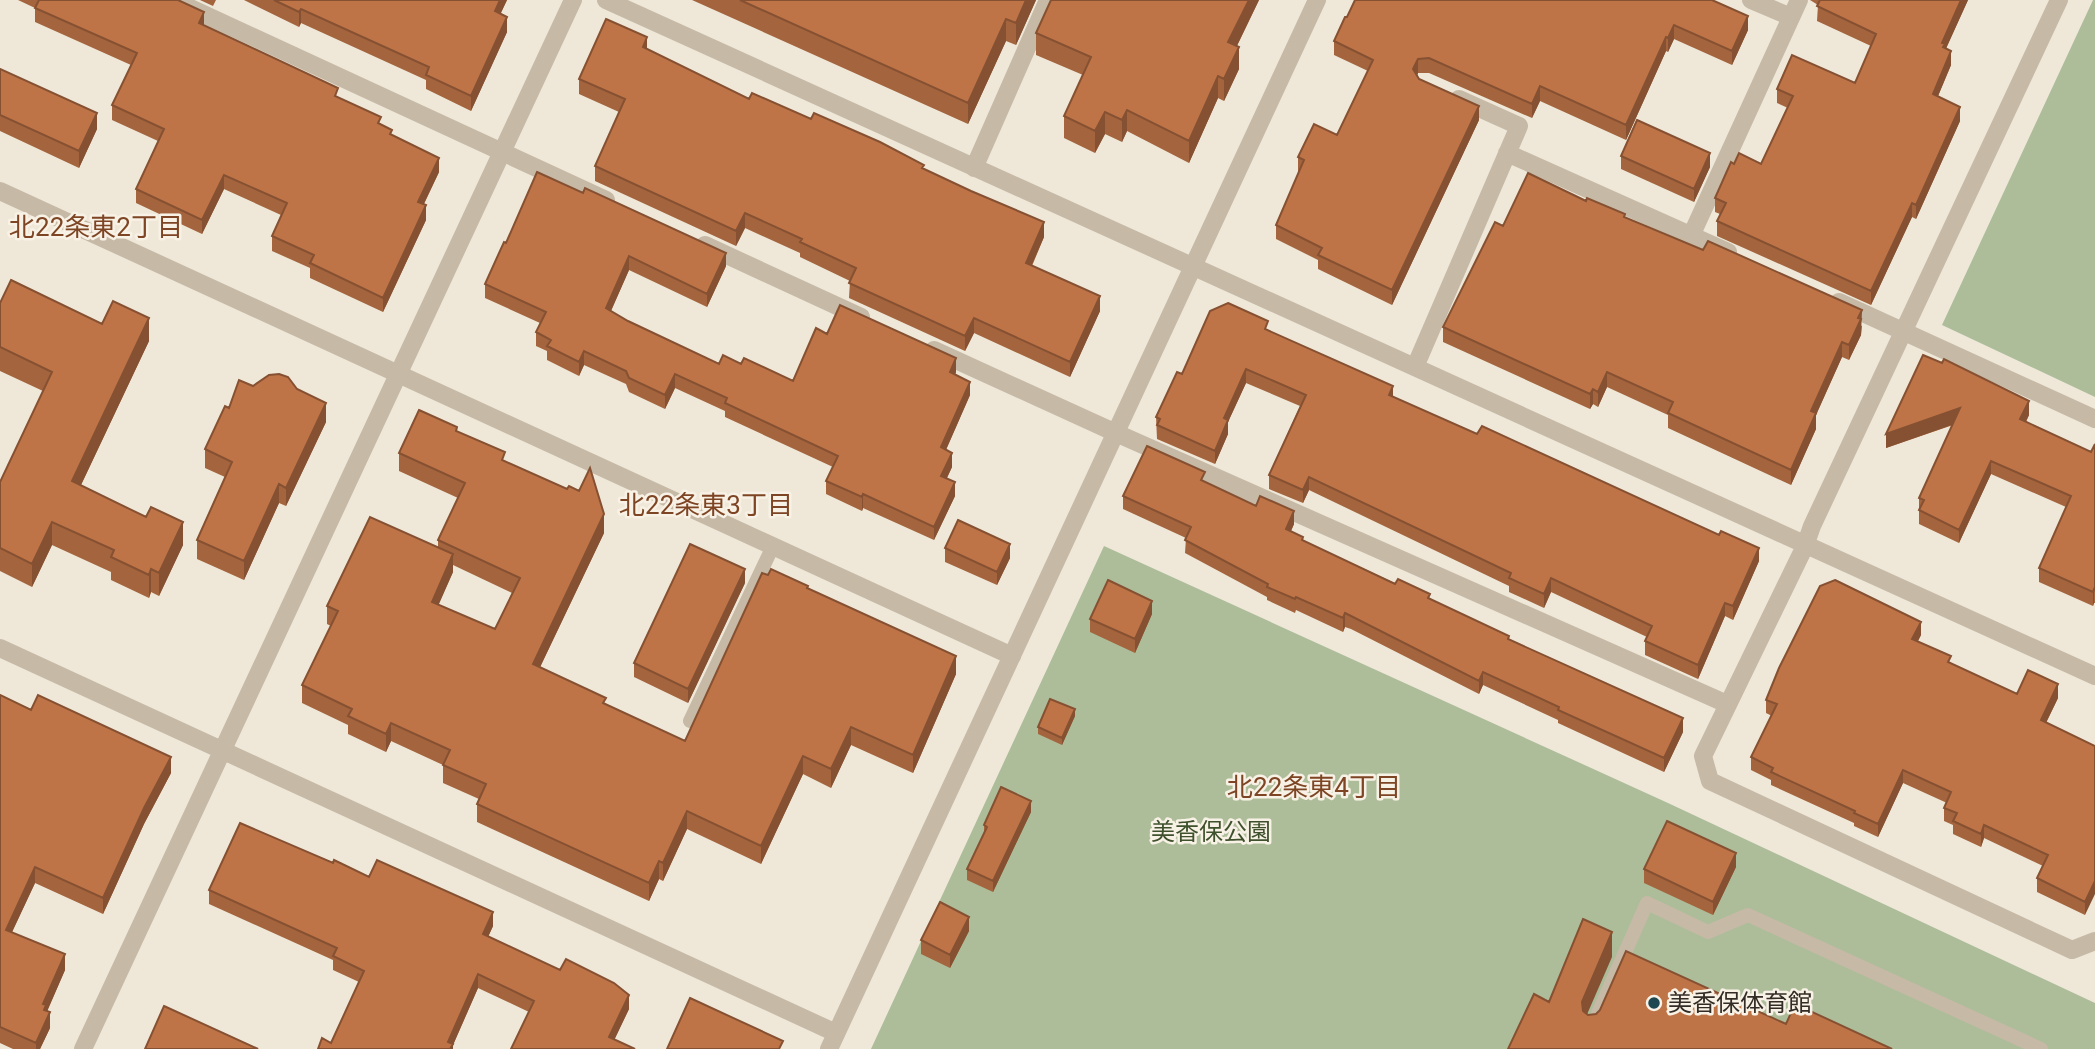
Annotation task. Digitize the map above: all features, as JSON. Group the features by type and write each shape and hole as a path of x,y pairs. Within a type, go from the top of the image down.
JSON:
{"street":[{"path":"173,0 624,208"},
{"path":"83,1049 573,0"},
{"path":"606,0 2095,677"},
{"path":"974,168 1048,0"},
{"path":"0,648 222,750 832,1041 1317,0"},
{"path":"1751,0 1791,17"},
{"path":"1691,236 1799,0"},
{"path":"2059,0 1805,546 1703,757 1710,781 2072,950 2095,941"},
{"path":"1415,367 1519,126 1448,94"},
{"path":"1507,153 1742,258"},
{"path":"0,191 1012,656"},
{"path":"687,237 874,323"},
{"path":"1819,293 2095,419"},
{"path":"912,340 1727,704"}],"lane":[{"path":"690,721 773,546"},
{"path":"1591,1030 1647,903 1707,932 1748,915 2041,1049"}],"green space":[{"path":"2095,0 2095,397 1942,325"},
{"name":"美香保公園","path":"1104,546 1668,803 2095,1003 2095,1049 871,1049"}],"building":[{"path":"39,0 178,0 204,12 199,23 338,88 335,96 381,117 378,123 392,130 390,134 439,158 418,202 426,205 383,298 310,263 314,255 272,236 287,203 224,175 202,220 136,189 164,129 112,105 137,53 35,8"},
{"path":"274,0 500,0 495,11 507,17 471,96 426,75 429,67 301,9 299,12"},
{"path":"740,0 1026,0 1016,23 1006,19 968,103"},
{"path":"1051,0 1249,0 1228,42 1239,47 1224,79 1218,76 1189,141 1127,110 1122,120 1105,112 1095,131 1064,116 1091,57 1036,33"},
{"path":"1355,0 1712,0 1748,16 1732,51 1674,25 1626,125 1540,86 1532,104 1429,58 1418,59 1413,69 1419,79 1479,106 1392,290 1318,255 1322,248 1276,225 1304,160 1298,157 1314,124 1337,135 1373,60 1334,41"},
{"path":"1820,0 1961,0 1942,43 1945,44 1943,47 1951,51 1933,94 1960,107 1916,205 1912,203 1871,291 1717,221 1726,203 1715,198 1731,162 1734,164 1739,153 1761,164 1793,96 1777,89 1792,55 1855,83 1876,34 1817,6"},
{"path":"606,19 647,37 643,47 749,99 752,93 811,119 814,113 880,142 924,165 922,168 1044,222 1026,263 1100,296 1070,362 974,318 965,336 849,283 856,268 800,242 802,239 745,213 736,231 595,166 625,99 579,79"},
{"path":"0,69 97,113 79,151 0,115"},
{"path":"1637,120 1710,153 1694,189 1621,156"},
{"path":"537,172 583,193 585,188 726,253 707,294 629,256 606,308 719,364 723,355 741,364 744,358 793,381 816,328 827,334 840,305 956,358 950,372 970,382 941,447 952,453 941,476 955,482 934,527 863,494 862,497 826,481 838,456 725,403 727,398 675,374 665,395 629,378 626,371 584,351 579,362 547,346 551,340 536,332 546,312 485,284"},
{"path":"1528,173 1586,201 1587,198 1625,214 1624,217 1703,250 1708,241 1862,310 1858,318 1861,319 1849,345 1842,342 1811,411 1816,413 1791,470 1668,413 1673,402 1607,372 1598,392 1593,389 1590,394 1443,327 1495,222 1503,226"},
{"path":"11,280 102,324 113,301 149,318 72,481 146,517 151,507 183,522 159,573 151,569 149,575 111,557 114,550 52,522 32,564 0,548 0,482 52,372 0,347 0,303"},
{"path":"1228,303 1268,321 1265,329 1393,386 1389,395 1477,434 1482,426 1719,535 1721,531 1759,548 1733,606 1725,603 1698,665 1645,641 1652,626 1551,578 1544,594 1509,578 1511,573 1309,477 1303,490 1269,475 1306,395 1246,369 1224,418 1228,420 1215,451 1157,425 1160,419 1156,417 1177,372 1182,374 1210,311"},
{"path":"1923,355 1942,363 1944,359 2029,401 2020,419 2091,452 2095,444 2093,592 2039,568 2071,496 1991,461 1959,530 1919,510 1924,500 1919,498 1960,408 1886,434"},
{"path":"269,375 288,377 297,389 326,403 286,488 279,484 244,561 197,540 232,462 205,449 225,406 229,408 239,380 253,386"},
{"path":"419,410 457,427 456,431 505,452 502,460 567,489 569,486 579,491 590,468 604,514 533,664 606,698 603,703 685,741 762,573 768,575 771,569 956,656 913,755 851,727 831,769 803,756 761,846 687,811 663,863 659,861 649,883 477,804 486,784 443,765 450,750 391,723 386,734 348,716 352,709 302,685 338,611 327,606 370,517 453,554 432,602 495,629 520,578 438,540 465,483 399,453"},
{"path":"1147,446 1205,472 1201,480 1256,506 1260,496 1294,511 1286,529 1303,537 1302,540 1395,584 1398,579 1430,594 1428,598 1509,636 1508,639 1683,718 1664,758 1558,710 1559,707 1483,672 1479,681 1345,613 1343,618 1267,587 1268,584 1185,540 1191,527 1123,496"},
{"path":"958,520 1010,544 997,572 945,548"},
{"path":"690,544 745,569 688,689 634,663"},
{"path":"1108,580 1152,601 1135,639 1090,619"},
{"path":"1835,580 1921,622 1912,639 1951,656 1948,662 2017,694 2028,670 2058,684 2041,720 2095,746 2095,881 2085,902 2037,878 2048,855 1984,825 1981,834 1953,821 1957,813 1944,808 1951,792 1903,770 1878,824 1771,772 1773,768 1751,757 1777,704 1766,700 1779,668 1820,586"},
{"path":"0,695 31,710 38,695 171,757 144,808 103,898 35,867 6,930 65,954 43,1004 46,1005 44,1010 50,1012 36,1043 0,1027"},
{"path":"1050,699 1075,709 1062,738 1038,727"},
{"path":"1001,787 1031,801 993,881 967,869 987,827 984,825"},
{"path":"1667,821 1736,853 1713,902 1644,869"},
{"path":"240,823 333,863 334,860 369,877 377,860 493,912 483,934 560,970 566,959 614,983 629,995 609,1037 635,1049 511,1049 534,1001 478,974 448,1042 453,1044 450,1049 318,1049 322,1038 331,1043 364,971 333,956 337,948 209,890"},
{"path":"940,902 969,917 950,955 921,940"},
{"path":"1583,919 1612,932 1582,1002 1583,1011 1588,1015 1596,1014 1600,1010 1626,951 1786,1024 1795,1004 1892,1049 1508,1049 1534,994 1549,1002"},
{"path":"690,998 783,1041 779,1049 667,1049"},
{"path":"164,1006 258,1049 145,1049"}],"place":[{"name":"美香保体育館","path":"1654,1003"}],"district":[{"name":"北22条東2丁目","path":"96,227"},
{"name":"北22条東3丁目","path":"706,505"},
{"name":"北22条東4丁目","path":"1314,787"}]}
